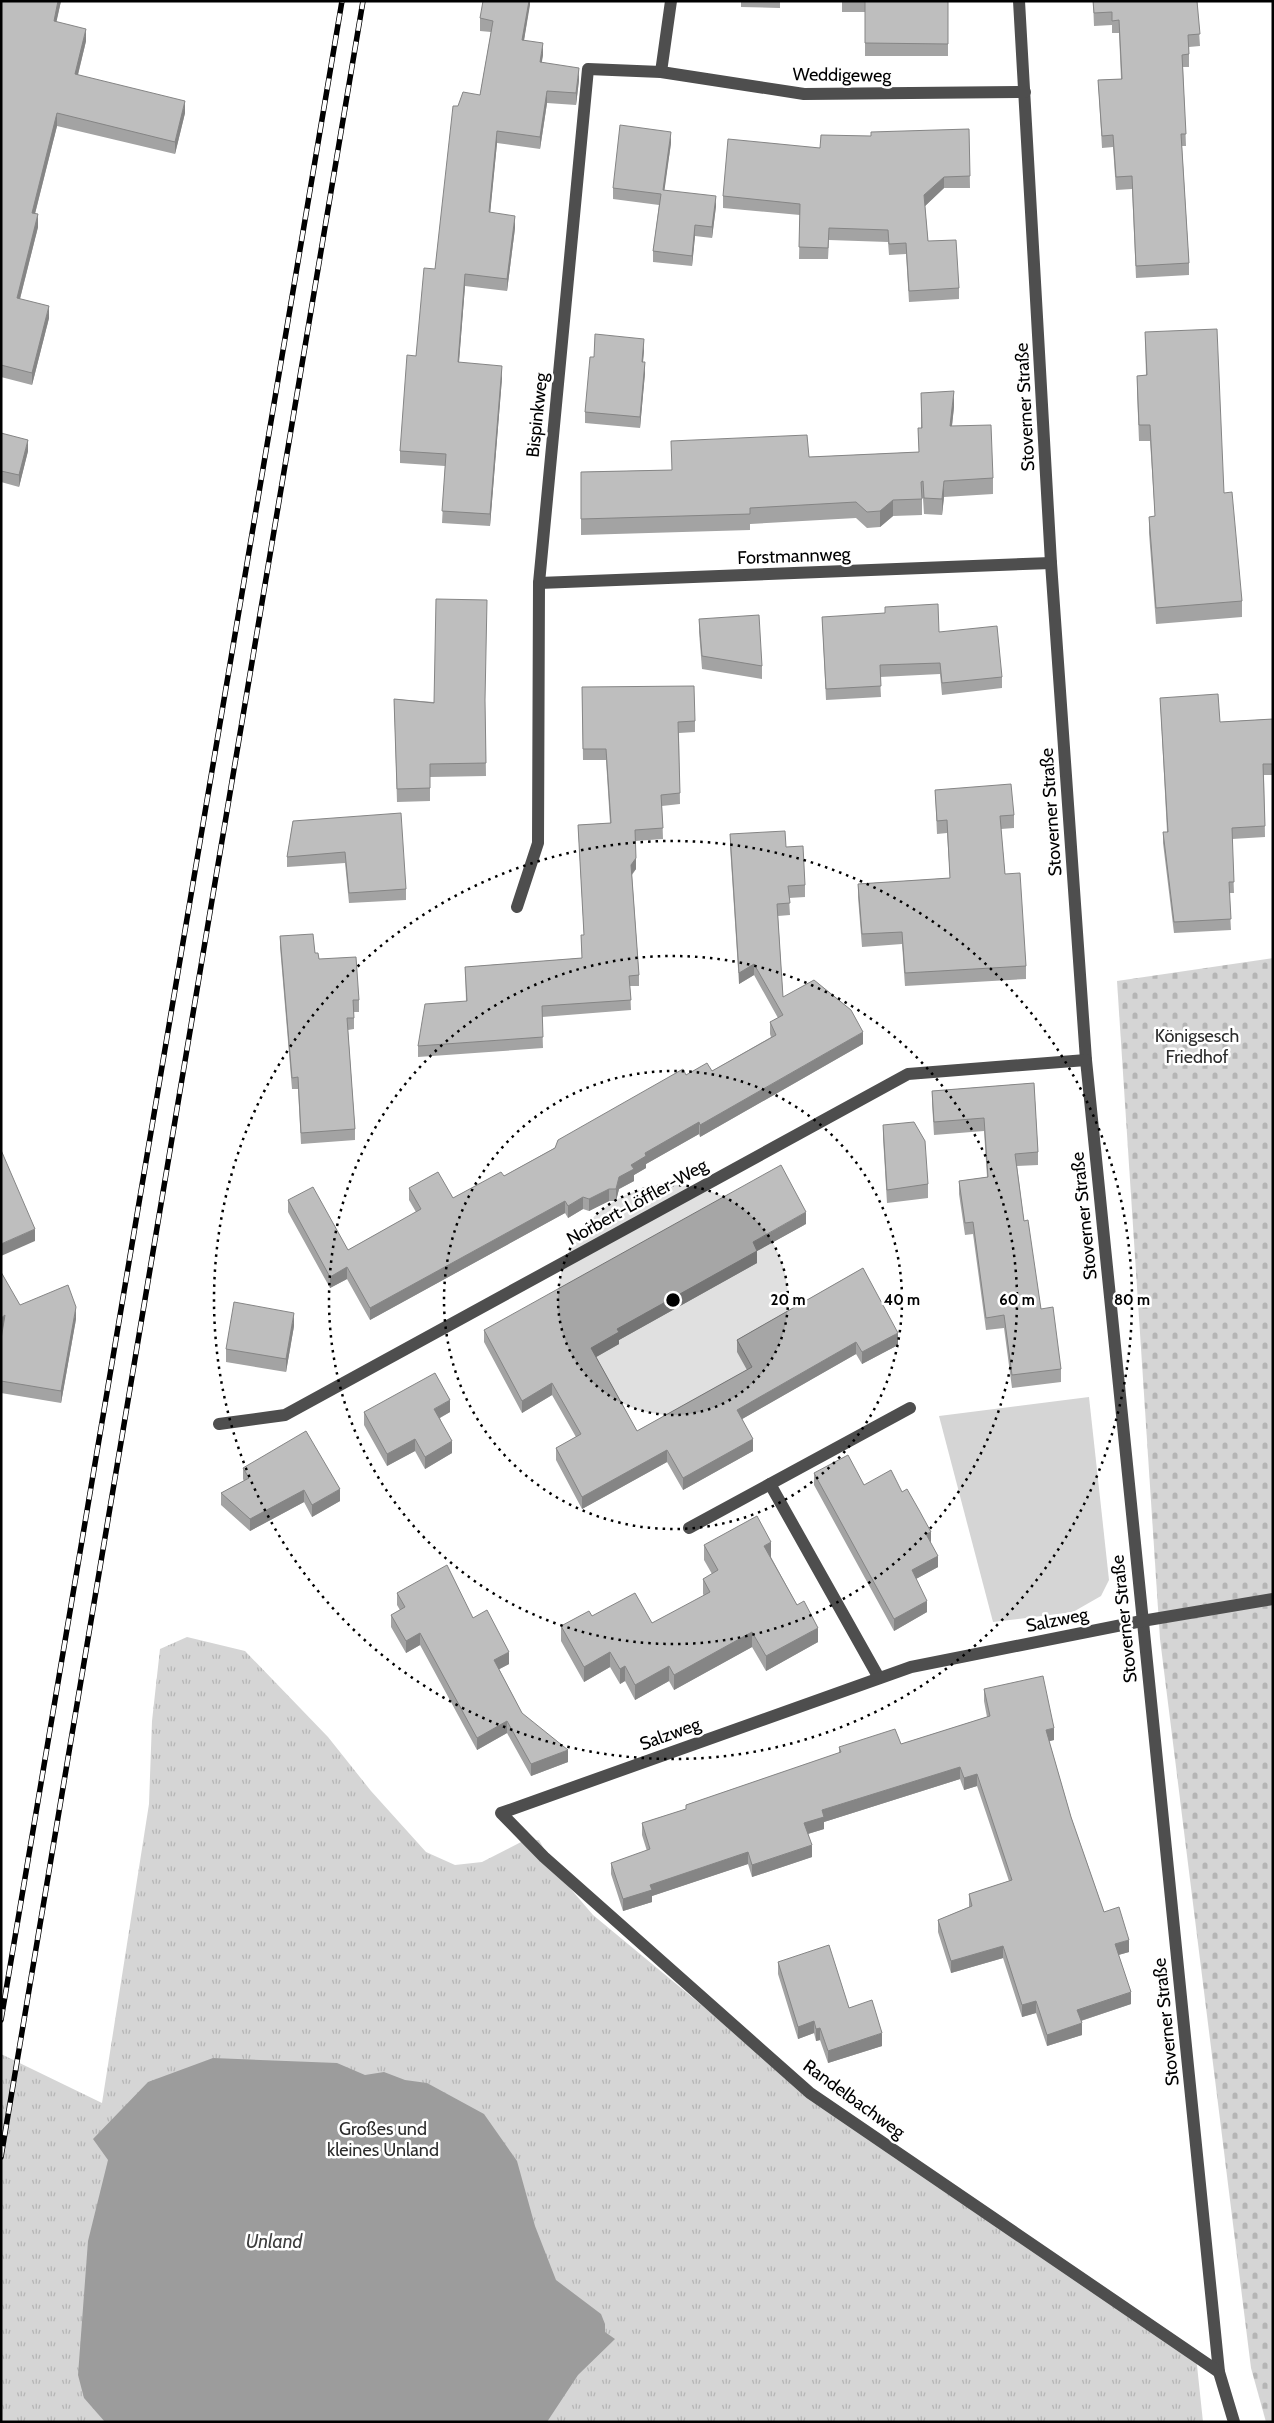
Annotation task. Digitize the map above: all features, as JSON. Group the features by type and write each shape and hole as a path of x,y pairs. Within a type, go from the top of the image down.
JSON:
{"street":[{"path":"661,72 671,1"},
{"name":"Stoverner Straße","path":"1019,1 1051,564 1086,1060 1219,2372 1234,2422"},
{"name":"Bispinkweg","path":"517,907 538,842 539,583 588,69 661,72"},
{"name":"Weddigeweg","path":"661,72 804,94 1025,92"},
{"name":"Forstmannweg","path":"539,583 1051,564"},
{"name":"Norbert-Löffler-Weg","path":"219,1424 285,1415 908,1074 1086,1060"},
{"path":"689,1528 910,1408"},
{"path":"770,1484 879,1678"},
{"name":"Salzweg","path":"501,1813 911,1667 1142,1621 1273,1599"},
{"name":"Randelbachweg","path":"501,1813 544,1857 810,2093 1219,2372"}],"green space":[{"name":"Königsesch Friedhof","path":"1273,958 1273,2422 1266,2422 1251,2368 1160,1639 1117,981"},
{"path":"1089,1397 1109,1580 1101,1596 1073,1612 993,1622 939,1416"},
{"name":"Großes und kleines Unland","path":"187,1637 245,1651 328,1737 371,1791 426,1852 455,1865 482,1862 525,1840 539,1840 558,1874 593,1915 821,2104 1196,2356 1203,2422 1,2422 1,2054 102,2103 149,1804 152,1721 160,1649"}],"water":[{"name":"Unland","path":"213,2058 337,2063 365,2075 384,2072 405,2080 427,2083 484,2114 517,2161 535,2226 556,2280 601,2314 605,2324 605,2332 615,2339 578,2375 547,2422 105,2422 84,2398 78,2375 88,2241 108,2160 93,2139 148,2082"}],"building":[{"path":"1,1 58,1 54,21 86,29 75,74 185,101 175,142 57,113 32,213 38,214 17,298 49,306 32,373 1,365"},
{"path":"483,1 529,1 522,40 543,43 540,62 579,68 576,93 547,91 540,137 497,131 489,212 515,216 507,279 465,274 458,362 502,366 490,514 442,511 446,454 400,451 407,355 416,356 424,268 435,269 453,106 458,106 463,92 480,95 493,21 480,18"},
{"path":"865,1 948,1 948,44 865,43"},
{"path":"1093,1 1197,1 1200,34 1188,35 1189,54 1182,55 1186,134 1181,134 1189,263 1136,266 1132,176 1116,177 1113,135 1102,136 1098,80 1122,79 1119,20 1112,21 1112,12 1094,13"},
{"path":"620,125 671,132 663,190 716,196 712,227 695,225 692,256 653,251 661,194 613,188"},
{"path":"969,129 970,176 944,177 924,195 928,241 956,240 959,288 909,291 906,243 889,244 888,230 829,228 828,248 799,247 800,204 723,196 728,139 820,148 821,135 871,136 871,132"},
{"path":"1217,329 1224,493 1232,492 1242,601 1156,608 1149,517 1155,516 1150,425 1139,425 1137,376 1147,375 1145,332"},
{"path":"595,334 644,339 642,362 645,362 640,417 585,412 590,357 594,357"},
{"path":"954,391 950,426 991,425 993,478 944,481 942,499 924,498 923,481 921,482 922,499 893,500 880,511 867,512 856,502 750,508 750,514 581,519 581,472 672,470 671,441 807,435 809,457 919,452 918,428 922,428 921,393"},
{"path":"1,433 28,440 19,475 1,471"},
{"path":"436,599 487,600 486,763 430,764 430,788 397,789 394,699 434,703"},
{"path":"938,604 939,632 997,626 1002,677 942,683 940,663 880,665 881,686 826,689 822,617 885,613 885,607"},
{"path":"759,615 762,666 702,656 699,619"},
{"path":"694,686 695,721 678,722 680,793 661,795 663,828 635,830 636,858 631,865 639,975 629,976 631,1000 542,1006 543,1037 418,1046 425,1004 467,1001 465,967 582,958 581,935 584,935 578,825 611,823 606,749 583,749 582,687"},
{"path":"1218,694 1220,722 1273,719 1273,764 1263,764 1265,826 1232,828 1234,882 1229,882 1231,919 1174,922 1163,832 1168,832 1160,698"},
{"path":"1011,784 1014,815 1000,816 1005,874 1020,873 1026,966 905,973 902,932 862,934 858,884 950,878 947,820 937,821 935,790"},
{"path":"401,813 406,889 349,893 345,852 287,857 293,821"},
{"path":"785,831 786,847 803,846 805,885 788,886 790,903 777,904 783,997 814,980 851,1010 863,1032 700,1125 699,1122 645,1153 646,1156 631,1165 634,1169 619,1177 616,1189 609,1189 589,1199 583,1197 568,1206 565,1201 370,1308 347,1267 330,1277 288,1200 313,1187 348,1250 421,1209 409,1188 438,1172 453,1198 501,1172 504,1176 555,1148 558,1140 683,1069 686,1075 707,1063 712,1071 776,1035 770,1022 783,1015 754,964 739,973 730,834"},
{"path":"313,934 315,953 318,953 319,959 356,957 359,1000 353,1000 354,1018 347,1018 355,1129 301,1133 298,1077 292,1078 280,936"},
{"path":"1034,1083 1038,1152 1015,1154 1024,1221 1028,1220 1041,1309 1053,1307 1061,1369 1012,1375 1004,1315 986,1318 973,1222 965,1223 959,1181 988,1177 984,1118 934,1122 932,1091"},
{"path":"914,1122 925,1141 928,1184 887,1190 883,1125"},
{"path":"1,1150 35,1229 1,1244"},
{"path":"781,1165 806,1212 753,1242 757,1251 617,1329 619,1332 591,1348 637,1431 752,1367 737,1340 863,1268 898,1333 862,1352 856,1342 737,1410 753,1439 683,1478 667,1450 582,1497 556,1448 581,1434 552,1383 522,1401 484,1330"},
{"path":"1,1272 20,1305 68,1285 76,1307 61,1391 1,1381 1,1339 5,1315 1,1318"},
{"path":"234,1302 294,1313 286,1359 226,1349"},
{"path":"435,1373 450,1400 434,1409 452,1441 425,1457 415,1439 387,1454 364,1412"},
{"path":"306,1431 340,1489 312,1505 304,1490 250,1519 221,1493 249,1478 243,1468"},
{"path":"848,1455 864,1485 891,1470 902,1492 907,1489 919,1510 931,1532 926,1534 938,1556 912,1570 927,1601 894,1619 814,1473"},
{"path":"757,1516 771,1542 764,1546 797,1605 804,1601 818,1628 766,1656 752,1632 674,1675 669,1666 635,1685 625,1666 620,1669 610,1652 584,1667 561,1626 589,1611 592,1616 635,1593 652,1623 710,1592 703,1579 718,1570 704,1545"},
{"path":"447,1565 473,1618 487,1610 509,1652 494,1660 522,1713 568,1750 531,1764 507,1721 477,1738 420,1633 406,1641 391,1615 405,1607 397,1593"},
{"path":"1043,1676 1054,1728 1046,1730 1071,1817 1104,1912 1119,1907 1129,1940 1115,1944 1131,1992 1077,2010 1082,2023 1047,2035 1036,2001 1022,2005 1003,1946 951,1961 938,1920 972,1906 969,1894 1012,1880 977,1774 964,1778 960,1767 822,1810 824,1817 804,1823 812,1845 752,1865 748,1852 650,1885 652,1890 623,1899 611,1863 650,1849 642,1823 686,1809 686,1805 841,1752 839,1747 895,1729 901,1744 990,1716 984,1689"},
{"path":"829,1945 849,2008 872,2000 882,2033 828,2051 820,2028 816,2029 814,2021 798,2027 778,1962"}],"railway":[{"path":"1,2020 342,1"},
{"path":"1,2157 363,1"}]}
